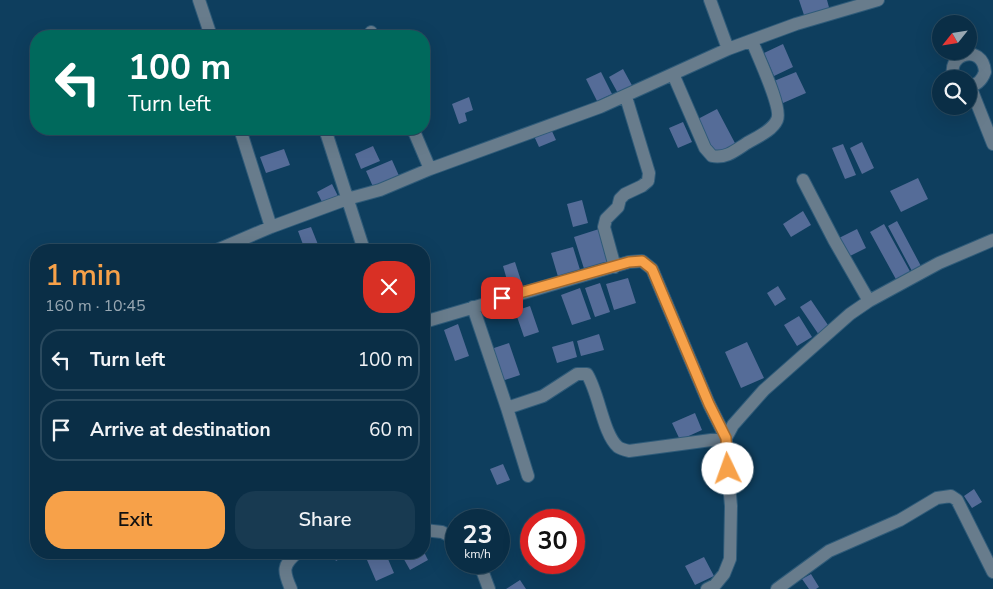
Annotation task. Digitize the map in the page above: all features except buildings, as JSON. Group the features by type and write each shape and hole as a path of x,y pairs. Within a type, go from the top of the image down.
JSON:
{"street":[{"path":"199,0 209,30"},
{"path":"710,0 728,49"},
{"path":"231,244 271,227 347,199 380,190 430,169 626,97 728,49 796,24 840,5 878,0"},
{"path":"673,74 706,148 712,156 720,158 730,154 772,127 778,118 778,106 752,41"},
{"path":"953,70 956,60 964,54 979,57 989,65 983,77 977,83"},
{"path":"615,267 604,227 606,219 618,207 620,199 625,194 648,181 649,173 626,97"},
{"path":"977,104 993,144"},
{"path":"242,135 271,227"},
{"path":"327,135 362,244"},
{"path":"416,135 430,169"},
{"path":"803,180 834,240 869,301"},
{"path":"726,438 733,425 764,390 850,314 869,301 939,263 993,240"},
{"path":"430,320 629,262 642,261 652,269 709,404 726,438 731,506 730,559 724,574 714,588"},
{"path":"473,307 528,476"},
{"path":"507,408 544,396 577,374 587,374 592,383 610,438 619,448 629,451 726,438"},
{"path":"777,589 829,551 900,520 937,498 944,496 950,496 957,500 993,572"},
{"path":"430,531 445,534"},
{"path":"292,559 286,565 285,571 292,589"},
{"path":"483,574 489,589"}],"route":[{"path":"502,298 629,262 642,261 652,269 658,281 709,404 726,438 728,469"}]}
